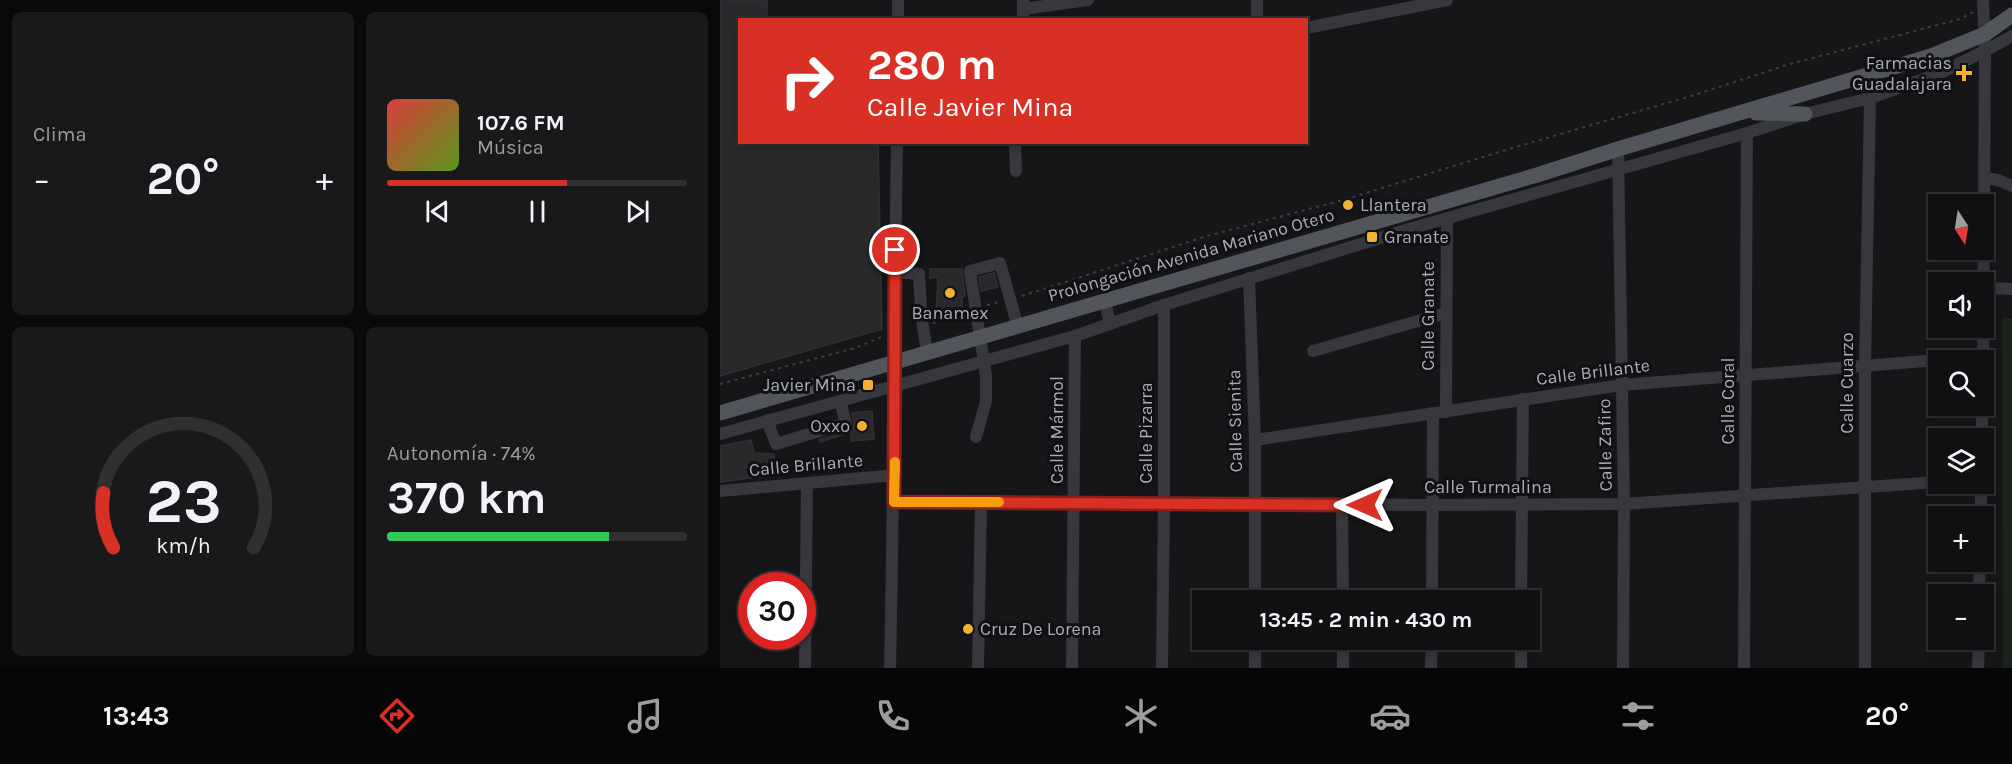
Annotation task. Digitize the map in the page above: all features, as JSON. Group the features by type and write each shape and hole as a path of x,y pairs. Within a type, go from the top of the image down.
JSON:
{"main road":[{"name":"Prolongación Avenida Mariano Otero","path":"720,413 1526,178 1931,56 1985,34 2012,15"},
{"path":"1744,112 1805,114"}],"street":[{"path":"898,0 898,18"},
{"path":"1023,10 1088,0"},
{"path":"1257,0 1257,18"},
{"path":"1308,28 1446,0"},
{"path":"1983,3 1985,34 1984,272"},
{"path":"720,434 1075,336 1164,305 1409,229 1747,133 1805,114 1870,98 1938,74 2012,36"},
{"path":"1931,56 1938,74"},
{"name":"Calle Cuarzo","path":"1865,668 1864,366 1870,98"},
{"path":"1672,133 1677,153"},
{"name":"Calle Coral","path":"1744,668 1747,133"},
{"path":"890,668 895,475 894,272 897,144"},
{"path":"1015,144 1016,171"},
{"name":"Calle Zafiro","path":"1618,149 1624,504 1623,668"},
{"path":"1985,178 2012,186"},
{"name":"Calle Granate","path":"1432,590 1434,505 1446,313 1447,220"},
{"path":"976,437 986,401 986,376 978,338 970,271 1000,263 1018,327"},
{"path":"894,272 919,274 921,317 927,353"},
{"name":"Calle Sienita","path":"1249,278 1255,440 1255,590"},
{"path":"1994,289 2012,290"},
{"path":"1105,301 1110,324"},
{"name":"Calle Pizarra","path":"1162,668 1164,305"},
{"path":"1313,351 1446,313"},
{"name":"Calle Mármol","path":"1072,668 1075,336"},
{"name":"Calle Brillante","path":"1255,440 1622,385 1928,361"},
{"path":"1521,590 1523,399"},
{"path":"767,420 776,444 846,423 840,401"},
{"name":"Calle Brillante","path":"720,491 895,475"},
{"path":"805,668 807,483"},
{"name":"Calle Turmalina","path":"894,502 1624,504 1928,483"},
{"path":"978,668 981,502"},
{"path":"1342,505 1342,590"},
{"path":"1255,650 1255,668"},
{"path":"1343,650 1343,668"},
{"path":"1431,668 1432,650"},
{"path":"1521,650 1521,668"},
{"path":"1978,650 1978,668"}],"path":[{"path":"921,317 975,309 1010,299 1207,236 1343,200 1790,64 1960,19 1983,3"},
{"path":"720,384 855,348 894,332"}],"shaded area":[{"path":"2002,318 2012,318 2012,668 2003,668"}],"building":[{"path":"720,0 767,0 767,18 738,18 738,144 878,144 882,329 720,376"},
{"name":"Banamex","path":"930,269 962,269 965,296 962,297 962,308 936,315 938,277 930,278"},
{"path":"994,273 998,287 981,291 979,277"},
{"name":"Oxxo","path":"872,411 874,439 851,441 851,432 820,442 819,440 852,429 854,424 852,413"},
{"path":"751,440 754,453 774,454 774,475 720,482 720,446"}],"slow traffic":[{"path":"895,462 894,502 999,502"}],"place":[{"name":"Farmacias Guadalajara","path":"1964,73"},
{"name":"Llantera","path":"1348,205"},
{"name":"Granate","path":"1372,237"},
{"name":"Banamex","path":"950,293"},
{"name":"Javier Mina","path":"868,385"},
{"name":"Oxxo","path":"862,426"},
{"name":"Cruz De Lorena","path":"968,629"}],"route":[{"path":"895,250 894,502 1365,505"}]}
